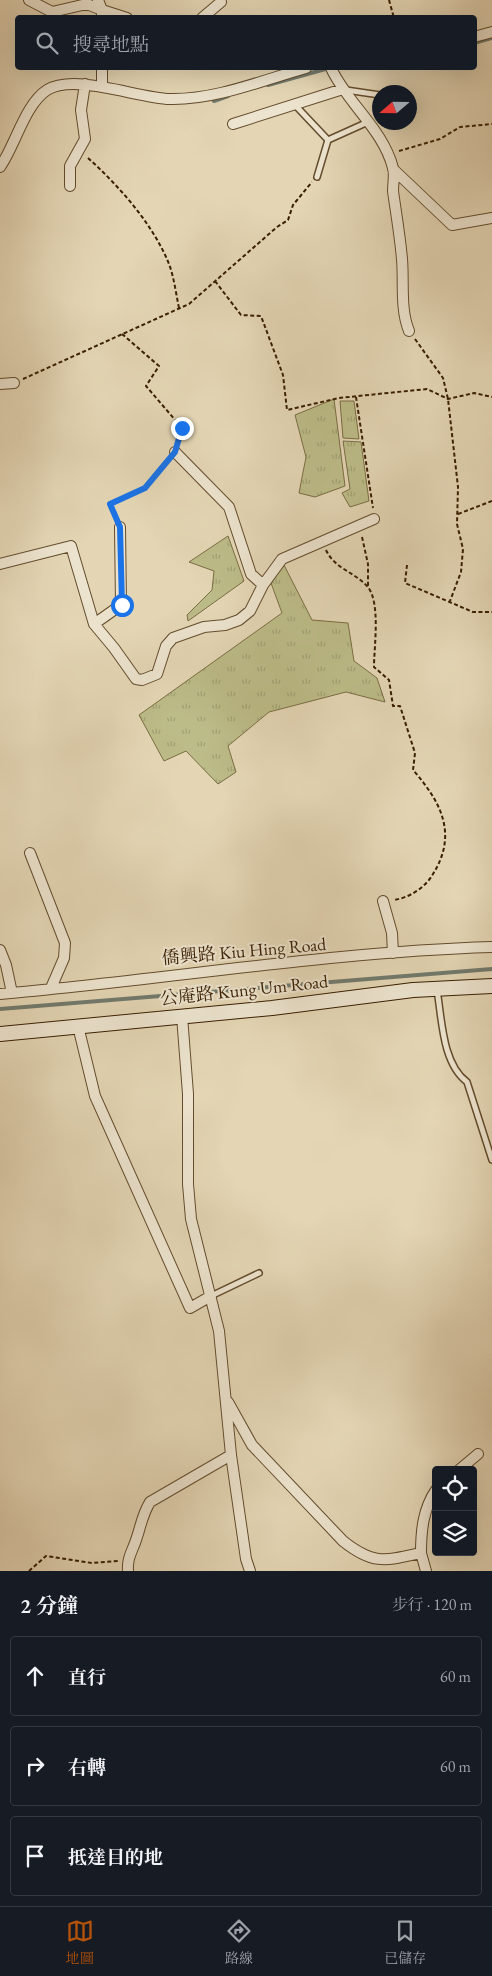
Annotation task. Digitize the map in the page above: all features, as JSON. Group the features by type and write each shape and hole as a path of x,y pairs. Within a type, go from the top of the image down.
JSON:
{"street":[{"path":"29,0 52,12 87,4 118,15"},
{"path":"206,15 221,2"},
{"path":"477,36 492,32"},
{"path":"102,70 102,87"},
{"path":"0,167 12,150 37,100 46,91 54,87 85,84 170,99 205,96 299,70"},
{"path":"333,70 341,87 352,98 385,148 393,169 393,190 402,260 404,320 409,331"},
{"path":"70,186 70,166 85,134 81,110 85,84"},
{"path":"233,124 341,87"},
{"path":"393,169 452,225 492,218"},
{"path":"0,384 14,383"},
{"path":"175,452 229,507 251,574 263,585"},
{"path":"0,564 71,546 94,624 114,648 131,674 136,679 142,680 157,674 166,646 174,638 204,627 225,625 239,620 250,611 263,585 282,559 374,519"},
{"path":"94,624 122,605 120,527"},
{"path":"30,853 65,944 64,958 52,988"},
{"path":"383,901 392,933 393,954"},
{"name":"僑興路 Kiu Hing Road","path":"0,994 191,972 492,947"},
{"path":"0,950 6,965 12,992"},
{"name":"公庵路 Kung Um Road","path":"0,1034 437,988 492,986"},
{"path":"182,1016 188,1094 188,1184 191,1219 219,1331 231,1455 246,1559 250,1571"},
{"path":"78,1026 94,1096 190,1308 211,1296"},
{"path":"225,1395 252,1445 343,1542 359,1554 375,1560 395,1559 421,1553"},
{"path":"464,1466 478,1454"},
{"path":"128,1571 127,1560 136,1541 142,1514 150,1502 231,1455"},
{"path":"426,1571 421,1553 422,1530 428,1504 432,1497"}],"lane":[{"path":"341,87 372,93"},
{"path":"294,104 328,140"},
{"path":"317,176 328,140 368,122"},
{"path":"437,988 449,1054 456,1074 467,1082 492,1160"},
{"path":"211,1296 259,1273"}],"path":[{"path":"389,0 393,15"},
{"path":"385,148 396,152 440,138 460,127 492,124"},
{"path":"79,150 108,176 147,226 169,264 179,308"},
{"path":"14,383 189,304 277,226 288,220 293,205 317,176"},
{"path":"215,281 241,314 261,316 283,375 287,410 356,397 427,389 448,399 474,393 492,397"},
{"path":"409,331 443,378 448,399 458,487 457,524 463,549 460,572 450,601"},
{"path":"120,527 110,504 145,488 175,452 182,428 146,386 159,366 122,334"},
{"path":"356,397 374,519"},
{"path":"458,514 492,501"},
{"path":"360,525 368,564 368,586 375,602 374,667 389,680 393,706 400,706 415,753 413,770 432,791 440,811 446,840 441,861 428,883 400,899 383,901"},
{"path":"322,541 330,559 368,586"},
{"path":"407,565 405,583 473,612 492,612"},
{"path":"29,1571 46,1556 92,1563 127,1560"}],"green space":[{"path":"334,399 345,486 315,497 299,493 306,457 295,415"},
{"path":"340,401 354,401 359,439 343,438"},
{"path":"343,441 361,442 369,501 350,507 342,493 350,489"},
{"path":"228,536 244,581 188,621 187,615 212,590 214,571 189,562"},
{"path":"284,565 312,620 348,623 354,661 377,678 385,702 346,692 269,712 228,746 236,772 218,784 186,751 164,761 139,715 282,613 271,583"}],"waterway":[{"path":"477,42 492,38"},
{"path":"268,85 322,70"},
{"path":"214,101 228,96"},
{"path":"0,1009 492,969"}],"route":[{"path":"122,605 120,527 110,504 145,488 175,452 182,428"}]}
